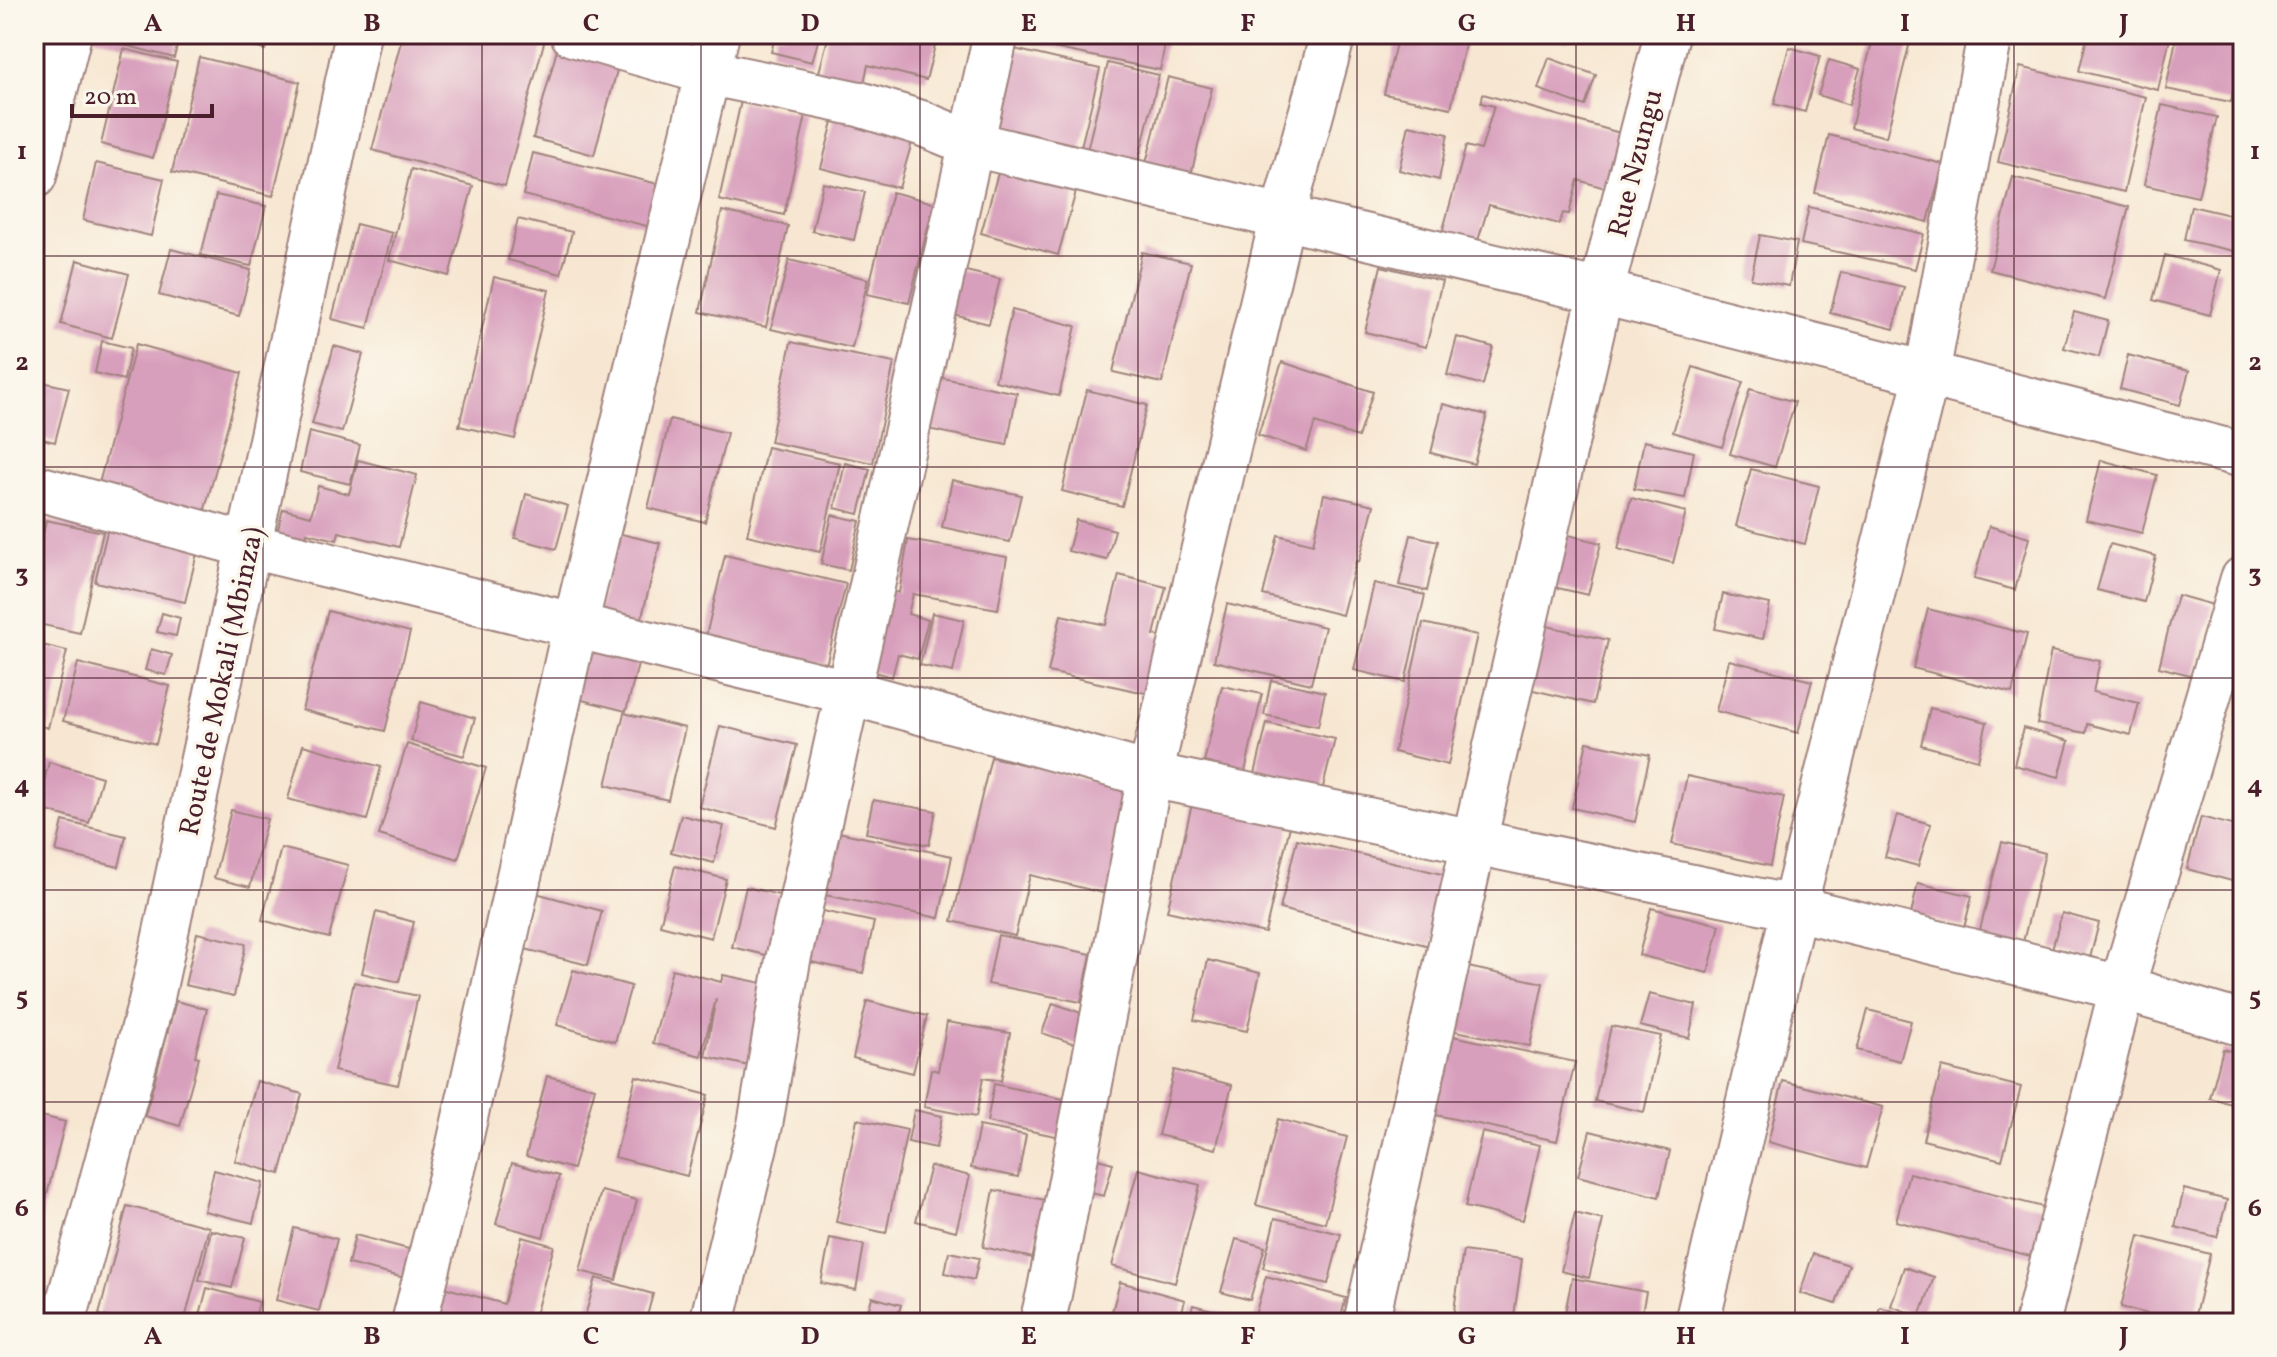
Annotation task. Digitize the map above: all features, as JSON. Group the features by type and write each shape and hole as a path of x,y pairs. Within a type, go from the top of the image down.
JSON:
{"street":[{"path":"34,176 69,34"},
{"name":"Route de Mokali (Mbinza)","path":"63,1323 151,1002 358,34"},
{"path":"573,34 712,53 921,123 972,144 1601,292 2243,455"},
{"path":"712,1323 760,1125 788,960 996,34"},
{"path":"1042,1323 1150,775 1283,216 1333,34"},
{"name":"Rue Nzungu","path":"1366,1323 1601,292 1667,34"},
{"path":"1697,1323 1794,908 1927,374 1990,34"},
{"path":"414,1323 458,1149 575,626 712,53"},
{"path":"34,487 250,546 848,692 1150,775 1794,908 2122,988 2243,1024"},
{"path":"2037,1323 2122,988 2243,579"}],"building":[{"path":"82,34 177,34 180,35 174,58"},
{"path":"207,34 270,34 265,50"},
{"path":"403,34 528,34 545,39 505,186 372,150"},
{"path":"776,34 820,34 812,62 771,52"},
{"path":"829,34 938,34 926,80 868,65 863,87 818,76"},
{"path":"1021,34 1167,34 1160,70 1019,41"},
{"path":"1398,34 1467,36 1451,108 1384,94"},
{"path":"1544,34 1571,34 1568,42"},
{"path":"1874,34 1910,42 1886,137 1851,128"},
{"path":"2088,34 2171,34 2158,90 2079,71"},
{"path":"2177,34 2243,34 2231,102 2166,89"},
{"path":"558,46 619,63 594,155 533,138"},
{"path":"1789,47 1820,56 1805,112 1774,104"},
{"path":"1010,48 1100,69 1078,159 988,138"},
{"path":"124,49 177,62 153,158 101,144"},
{"path":"199,57 300,82 273,196 172,172"},
{"path":"1549,58 1596,75 1585,106 1538,89"},
{"path":"1829,60 1860,69 1849,105 1818,95"},
{"path":"1108,63 1159,75 1136,171 1085,159"},
{"path":"2020,67 2146,97 2124,192 1998,162"},
{"path":"1168,77 1212,88 1190,179 1145,167"},
{"path":"1483,94 1627,135 1612,190 1578,180 1569,214 1563,213 1559,224 1489,205 1476,247 1441,237 1466,146 1481,150 1494,106 1481,103"},
{"path":"741,101 806,115 784,215 719,200"},
{"path":"2162,105 2217,117 2198,197 2144,185"},
{"path":"835,114 914,135 899,188 821,168"},
{"path":"1409,125 1448,134 1439,180 1399,170"},
{"path":"1829,135 1943,164 1928,222 1815,193"},
{"path":"533,153 666,186 655,228 523,195"},
{"path":"96,163 164,179 151,236 83,220"},
{"path":"1000,166 1077,188 1058,255 981,233"},
{"path":"411,169 473,186 449,276 389,260"},
{"path":"2013,177 2129,207 2105,299 1990,270"},
{"path":"823,183 865,192 854,240 812,231"},
{"path":"892,192 934,203 909,303 867,294"},
{"path":"216,195 266,206 251,266 201,255"},
{"path":"2191,206 2243,218 2243,253 2184,240"},
{"path":"1809,207 1924,234 1915,269 1801,244"},
{"path":"722,211 788,226 766,327 700,312"},
{"path":"518,219 572,232 561,274 508,260"},
{"path":"356,224 392,233 368,328 332,319"},
{"path":"1760,235 1797,242 1789,286 1751,279"},
{"path":"171,249 251,270 239,316 159,295"},
{"path":"1142,252 1191,263 1162,383 1113,372"},
{"path":"2165,255 2221,270 2210,315 2153,300"},
{"path":"77,260 129,274 112,338 61,324"},
{"path":"789,260 868,279 852,348 771,329"},
{"path":"1381,266 1442,281 1426,347 1365,332"},
{"path":"953,268 1000,279 989,324 942,312"},
{"path":"1841,272 1904,287 1894,329 1830,313"},
{"path":"494,277 549,290 515,439 459,426"},
{"path":"1012,310 1076,326 1059,396 995,381"},
{"path":"2074,312 2108,321 2099,357 2064,348"},
{"path":"1457,337 1493,347 1483,385 1447,375"},
{"path":"102,341 131,348 124,380 95,373"},
{"path":"791,342 894,363 873,463 770,442"},
{"path":"136,344 242,373 202,520 97,491"},
{"path":"334,346 363,354 342,432 312,424"},
{"path":"2128,355 2189,371 2180,405 2120,389"},
{"path":"1282,362 1373,392 1358,437 1315,423 1306,451 1258,435"},
{"path":"1693,367 1743,382 1722,447 1673,432"},
{"path":"928,375 1017,393 1007,445 918,427"},
{"path":"34,380 69,388 55,442 34,437"},
{"path":"1750,389 1795,402 1775,467 1730,454"},
{"path":"1087,390 1147,405 1122,506 1062,491"},
{"path":"1443,404 1487,415 1474,464 1431,453"},
{"path":"670,419 727,433 705,522 648,508"},
{"path":"309,432 360,445 350,484 300,472"},
{"path":"1644,441 1694,452 1685,498 1634,489"},
{"path":"767,447 840,463 820,552 747,535"},
{"path":"358,460 417,475 399,547 339,532 337,540 307,533 302,551 274,545 283,509 311,516 318,486 349,494"},
{"path":"2101,460 2157,475 2142,533 2086,520"},
{"path":"845,463 870,469 859,514 835,508"},
{"path":"1751,469 1819,486 1805,544 1736,526"},
{"path":"952,480 1021,495 1010,542 942,527"},
{"path":"526,494 568,506 556,549 515,538"},
{"path":"1324,494 1374,505 1342,615 1263,595 1278,535 1313,544"},
{"path":"1631,498 1686,512 1673,563 1618,549"},
{"path":"832,515 860,521 849,570 821,564"},
{"path":"110,519 200,541 185,602 95,582"},
{"path":"46,520 103,532 80,633 34,623 34,576"},
{"path":"1076,520 1115,530 1107,560 1068,551"},
{"path":"1989,526 2029,538 2015,590 1974,579"},
{"path":"1556,532 1601,543 1588,595 1545,585"},
{"path":"617,533 660,543 638,633 595,623"},
{"path":"1411,535 1438,541 1427,591 1399,585"},
{"path":"908,540 1007,557 998,609 913,594 908,614 928,620 918,659 898,654 892,677 870,671 889,590 899,593"},
{"path":"2110,544 2156,556 2144,602 2097,590"},
{"path":"725,555 846,584 826,665 706,636"},
{"path":"1119,575 1166,587 1154,635 1163,637 1150,694 1048,672 1061,615 1106,625"},
{"path":"1374,583 1425,595 1405,682 1354,670"},
{"path":"1723,594 1770,604 1763,639 1715,629"},
{"path":"2177,595 2213,605 2194,676 2159,667"},
{"path":"1227,604 1325,627 1311,684 1214,661"},
{"path":"1928,609 2027,634 2012,693 1913,668"},
{"path":"328,611 410,632 385,731 302,710"},
{"path":"162,613 180,618 176,636 157,632"},
{"path":"932,613 964,620 953,672 920,665"},
{"path":"1530,622 1608,640 1593,704 1516,686"},
{"path":"1423,623 1477,635 1448,765 1394,752"},
{"path":"590,636 642,649 626,711 574,698"},
{"path":"34,643 67,651 48,728 34,724"},
{"path":"151,649 172,655 166,675 145,670"},
{"path":"2051,651 2100,661 2093,692 2139,703 2131,735 2087,724 2086,733 2037,724"},
{"path":"1729,660 1812,681 1798,733 1716,711"},
{"path":"78,663 170,686 156,744 63,721"},
{"path":"1271,680 1325,692 1318,726 1264,715"},
{"path":"1222,686 1262,694 1245,772 1204,762"},
{"path":"421,702 475,718 464,756 411,741"},
{"path":"1930,708 1987,722 1978,760 1921,745"},
{"path":"624,713 685,728 668,800 606,785"},
{"path":"1267,723 1335,739 1318,807 1251,791"},
{"path":"720,726 797,745 776,827 699,807"},
{"path":"2023,728 2069,741 2059,777 2014,765"},
{"path":"1587,742 1650,755 1635,822 1572,808"},
{"path":"407,744 486,768 458,859 379,835"},
{"path":"303,745 381,767 367,820 288,799"},
{"path":"991,757 1136,791 1111,895 1030,875 1015,936 952,921"},
{"path":"49,762 102,777 89,823 37,808"},
{"path":"1687,776 1784,797 1770,866 1672,844"},
{"path":"873,800 936,811 929,845 866,833"},
{"path":"1192,804 1290,826 1265,933 1167,911"},
{"path":"231,810 267,819 250,887 214,878"},
{"path":"681,815 724,826 714,863 671,852"},
{"path":"1897,815 1931,824 1918,866 1885,857"},
{"path":"2201,817 2243,828 2243,884 2187,869"},
{"path":"63,821 126,836 119,867 56,852"},
{"path":"838,832 952,856 939,918 825,895"},
{"path":"1297,839 1446,875 1430,946 1280,909"},
{"path":"2002,842 2045,853 2020,954 1977,942"},
{"path":"281,848 348,865 329,938 262,920"},
{"path":"675,866 726,879 711,938 660,925"},
{"path":"1918,883 1972,896 1964,928 1911,914"},
{"path":"746,887 788,897 774,957 732,947"},
{"path":"536,893 602,911 588,965 521,948"},
{"path":"804,907 874,922 863,973 792,958"},
{"path":"1651,908 1720,925 1708,973 1639,955"},
{"path":"376,912 414,922 399,982 362,973"},
{"path":"2062,913 2099,923 2090,958 2052,949"},
{"path":"197,933 246,944 234,996 185,985"},
{"path":"998,935 1091,954 1081,1002 988,984"},
{"path":"1208,960 1260,973 1247,1031 1194,1020"},
{"path":"1449,963 1543,983 1530,1046 1436,1027"},
{"path":"672,969 721,982 723,975 767,984 749,1066 705,1056 716,999 701,1056 653,1043"},
{"path":"573,970 631,986 615,1042 557,1025"},
{"path":"354,982 418,996 398,1085 334,1071"},
{"path":"1649,994 1696,1005 1689,1038 1640,1026"},
{"path":"176,1001 207,1009 195,1056 199,1057 180,1126 145,1116"},
{"path":"867,1001 927,1016 913,1073 853,1058"},
{"path":"1053,1003 1092,1017 1081,1046 1042,1033"},
{"path":"1868,1010 1911,1021 1900,1061 1857,1050"},
{"path":"947,1022 1010,1033 1001,1081 983,1078 976,1117 924,1107 931,1069 938,1071"},
{"path":"1611,1026 1661,1036 1644,1112 1595,1101"},
{"path":"1439,1033 1575,1062 1557,1141 1422,1112"},
{"path":"2223,1049 2243,1054 2243,1107 2210,1098"},
{"path":"1942,1067 2021,1087 2002,1160 1923,1140"},
{"path":"1174,1070 1232,1085 1216,1149 1158,1135"},
{"path":"547,1076 595,1088 573,1169 526,1156"},
{"path":"636,1076 708,1095 687,1176 615,1157"},
{"path":"257,1081 302,1094 280,1174 235,1161"},
{"path":"1783,1081 1883,1107 1866,1168 1768,1142"},
{"path":"994,1084 1073,1101 1065,1138 987,1122"},
{"path":"914,1110 942,1116 936,1148 908,1142"},
{"path":"38,1115 65,1122 35,1243 34,1132"},
{"path":"857,1119 907,1130 886,1233 836,1222"},
{"path":"1278,1119 1347,1137 1325,1223 1256,1205"},
{"path":"979,1126 1026,1135 1018,1177 971,1168"},
{"path":"1590,1131 1670,1151 1659,1197 1578,1176"},
{"path":"1482,1132 1540,1145 1523,1220 1465,1207"},
{"path":"1086,1156 1113,1163 1104,1196 1078,1190"},
{"path":"512,1163 559,1176 543,1237 496,1224"},
{"path":"930,1166 970,1176 956,1231 916,1221"},
{"path":"1138,1169 1200,1185 1175,1283 1112,1266"},
{"path":"214,1170 263,1183 253,1223 204,1211"},
{"path":"1909,1173 2047,1208 2034,1257 1896,1221"},
{"path":"2184,1189 2227,1200 2217,1237 2175,1227"},
{"path":"994,1190 1045,1200 1033,1258 983,1247"},
{"path":"601,1191 637,1200 616,1280 580,1271"},
{"path":"127,1206 209,1227 184,1323 132,1323 99,1315"},
{"path":"1575,1213 1603,1220 1589,1278 1561,1271"},
{"path":"1275,1218 1341,1234 1328,1284 1263,1268"},
{"path":"294,1228 337,1239 319,1311 276,1300"},
{"path":"211,1230 245,1238 232,1288 199,1280"},
{"path":"355,1235 412,1250 405,1278 348,1264"},
{"path":"2139,1236 2210,1254 2193,1323 2121,1307"},
{"path":"522,1237 554,1246 533,1323 425,1323 436,1285 504,1304"},
{"path":"830,1238 864,1245 856,1290 821,1283"},
{"path":"1236,1239 1265,1247 1250,1300 1221,1292"},
{"path":"1463,1251 1522,1259 1513,1323 1452,1323"},
{"path":"949,1252 979,1258 974,1280 945,1273"},
{"path":"1813,1254 1849,1265 1836,1304 1800,1293"},
{"path":"1904,1267 1934,1277 1920,1317 1891,1306"},
{"path":"1266,1276 1346,1298 1339,1323 1269,1323 1254,1319"},
{"path":"596,1278 653,1294 645,1323 583,1323"},
{"path":"1572,1278 1646,1292 1640,1323 1563,1323"},
{"path":"1120,1282 1185,1300 1179,1323 1109,1323"},
{"path":"207,1288 259,1302 254,1323 198,1323"},
{"path":"872,1297 901,1305 896,1323 865,1323"},
{"path":"1193,1305 1258,1322 1258,1323 1188,1323"},
{"path":"1880,1307 1927,1322 1927,1323 1875,1323"},
{"path":"1383,1308 1438,1320 1437,1323 1379,1323"}]}
